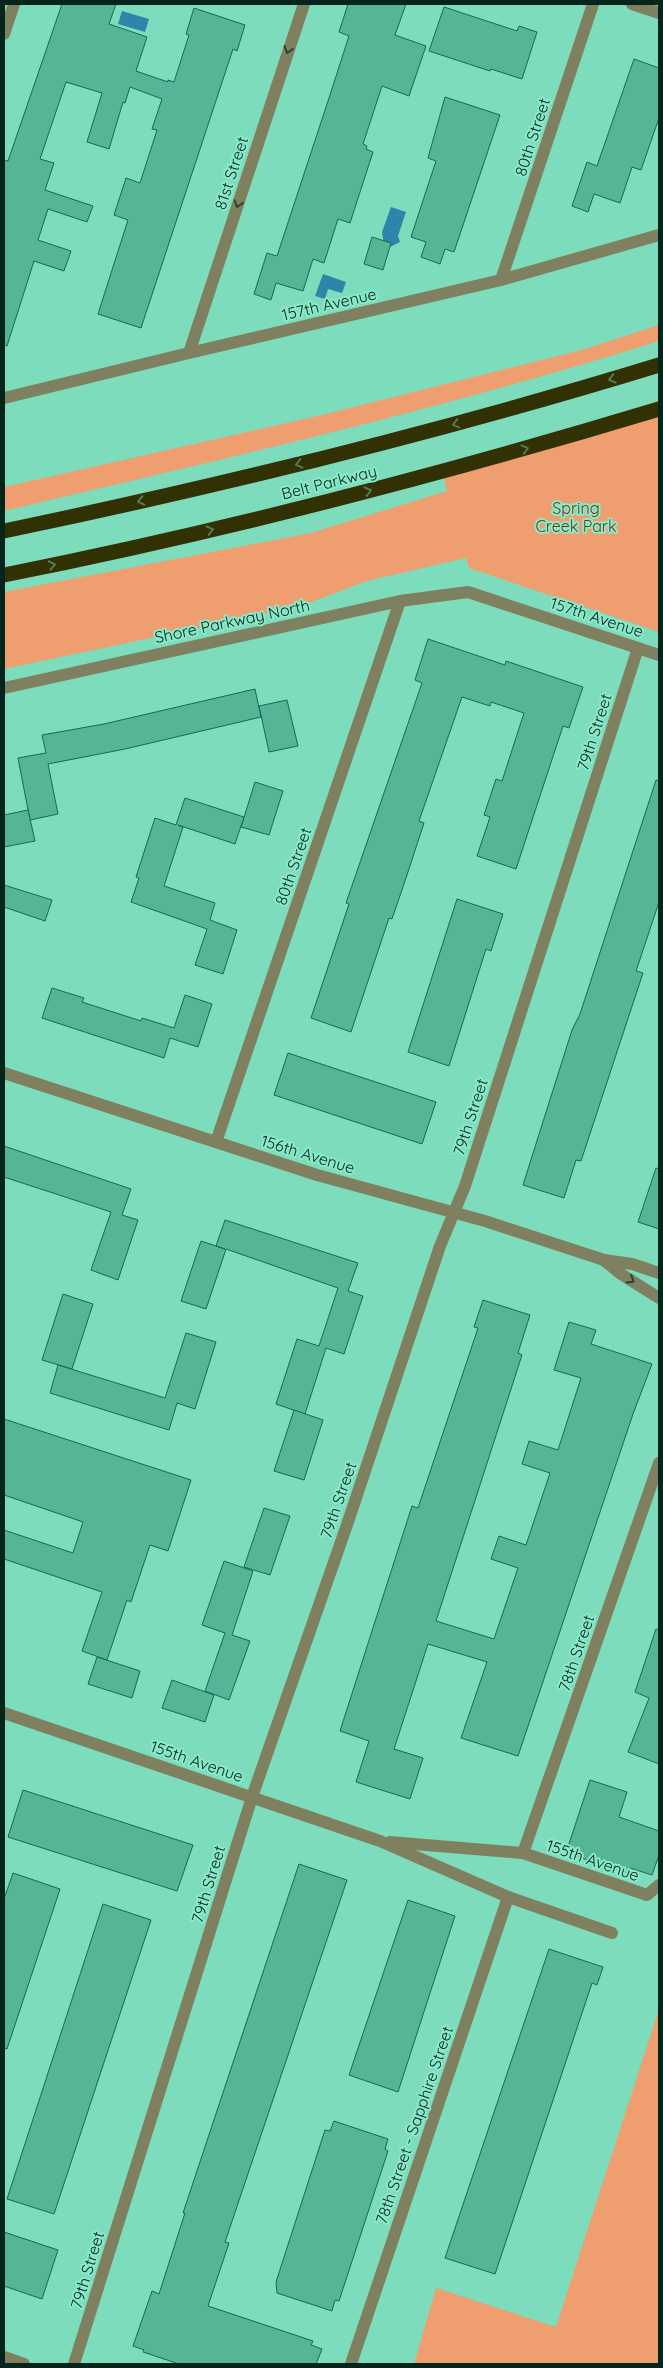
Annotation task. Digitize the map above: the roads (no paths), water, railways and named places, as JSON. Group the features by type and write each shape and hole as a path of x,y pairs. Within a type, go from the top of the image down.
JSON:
{"highway":[{"name":"Belt Parkway","path":"4,531 170,495 386,443 659,366"},
{"name":"Belt Parkway","path":"4,575 158,542 371,490 527,448 659,409"}],"street":[{"path":"4,34 14,4"},
{"name":"81st Street","path":"189,353 304,4"},
{"name":"80th Street","path":"501,280 593,4"},
{"path":"632,4 659,13"},
{"name":"157th Avenue","path":"4,398 501,280 659,234"},
{"name":"157th Avenue","path":"468,592 659,655"},
{"name":"Shore Parkway North","path":"4,688 400,601 468,592"},
{"name":"80th Street","path":"216,1142 400,601"},
{"name":"79th Street","path":"74,2364 252,1797 453,1214 465,1186 638,648"},
{"name":"156th Avenue","path":"4,1073 317,1175 453,1214 485,1221 604,1260 632,1264 659,1273"},
{"name":"156th Avenue","path":"604,1260 621,1274 659,1298"},
{"name":"78th Street","path":"523,1853 659,1463"},
{"name":"155th Avenue","path":"5,1717 252,1797 380,1841 508,1897 612,1933"},
{"name":"155th Avenue","path":"380,1841 523,1853 647,1895 659,1886"},
{"name":"78th Street - Sapphire Street","path":"351,2364 508,1897"},
{"path":"4,2357 24,2364"}],"water":[{"path":"122,11 149,19 145,32 118,24"},
{"path":"391,207 406,212 398,236 400,242 390,247 384,245 382,232"},
{"path":"323,274 346,282 342,293 328,289 325,299 315,296"}],"park label":[{"name":"Spring Creek Park","path":"576,517"}]}
